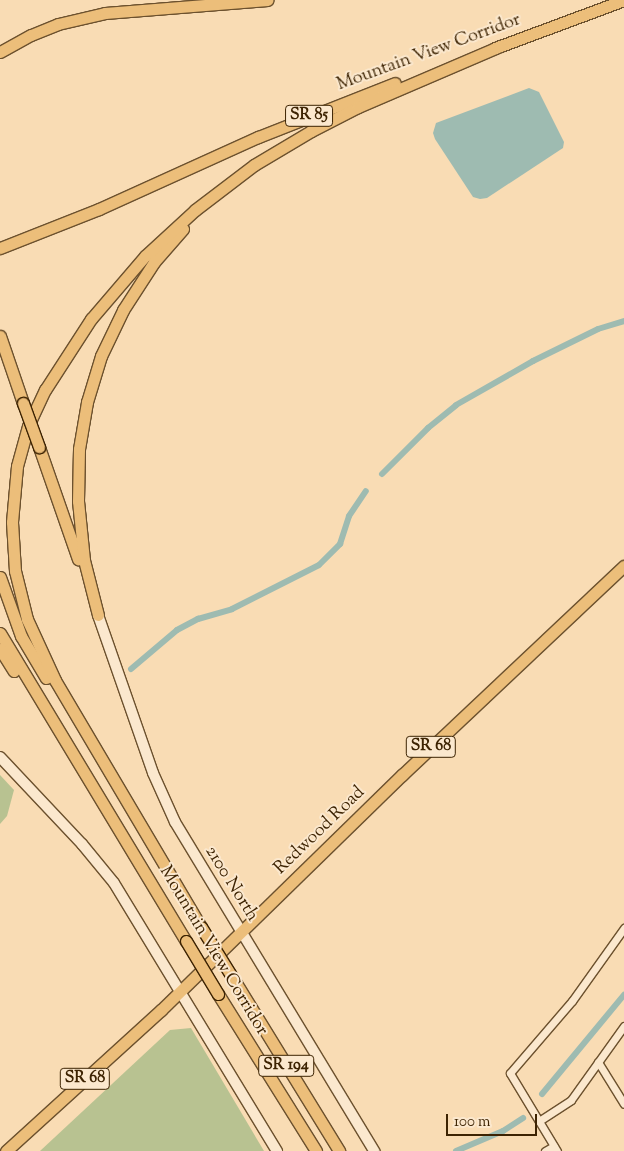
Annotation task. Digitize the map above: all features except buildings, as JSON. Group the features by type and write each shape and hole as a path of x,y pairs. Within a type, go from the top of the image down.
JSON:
{"main road":[{"path":"0,52 44,30 105,13 267,0"},
{"name":"Mountain View Corridor","path":"0,248 71,221 303,119 624,0"},
{"path":"141,827 55,680 27,619 18,587 12,547 12,508 17,466 28,426 42,396 72,345 104,302 131,271 178,224 214,194 254,165 342,115 500,46"},
{"path":"98,615 88,578 81,540 77,481 84,417 99,363 123,310 154,262 197,215 254,165"},
{"path":"0,336 98,615"},
{"name":"Redwood Road","path":"6,1151 180,991 402,775 624,566"},
{"path":"0,577 15,621 28,650 141,827"},
{"name":"2100 North","path":"98,615 147,757 166,804 184,839 374,1151"},
{"path":"0,633 113,820"},
{"path":"0,649 113,820"},
{"path":"0,757 106,872 277,1151"},
{"name":"Mountain View Corridor","path":"113,820 316,1151"},
{"name":"Mountain View Corridor","path":"141,827 339,1151"}],"street":[{"path":"545,1151 556,1148 510,1073 572,1001 624,928"},
{"path":"539,1121 571,1100 624,1026"},
{"path":"598,1062 624,1104"}],"green space":[{"path":"0,775 14,790 7,816 0,824"},
{"path":"191,1028 264,1151 40,1151 170,1030"}],"water":[{"path":"529,88 539,92 564,142 563,148 487,198 473,197 435,139 433,133 436,123"}],"waterway":[{"path":"382,474 428,428 456,405 533,361 598,329 624,321"},
{"path":"131,669 177,630 198,619 232,609 319,565 340,544 349,516 366,491"},
{"path":"542,1094 624,995"},
{"path":"456,1151 503,1131 523,1118"}]}
